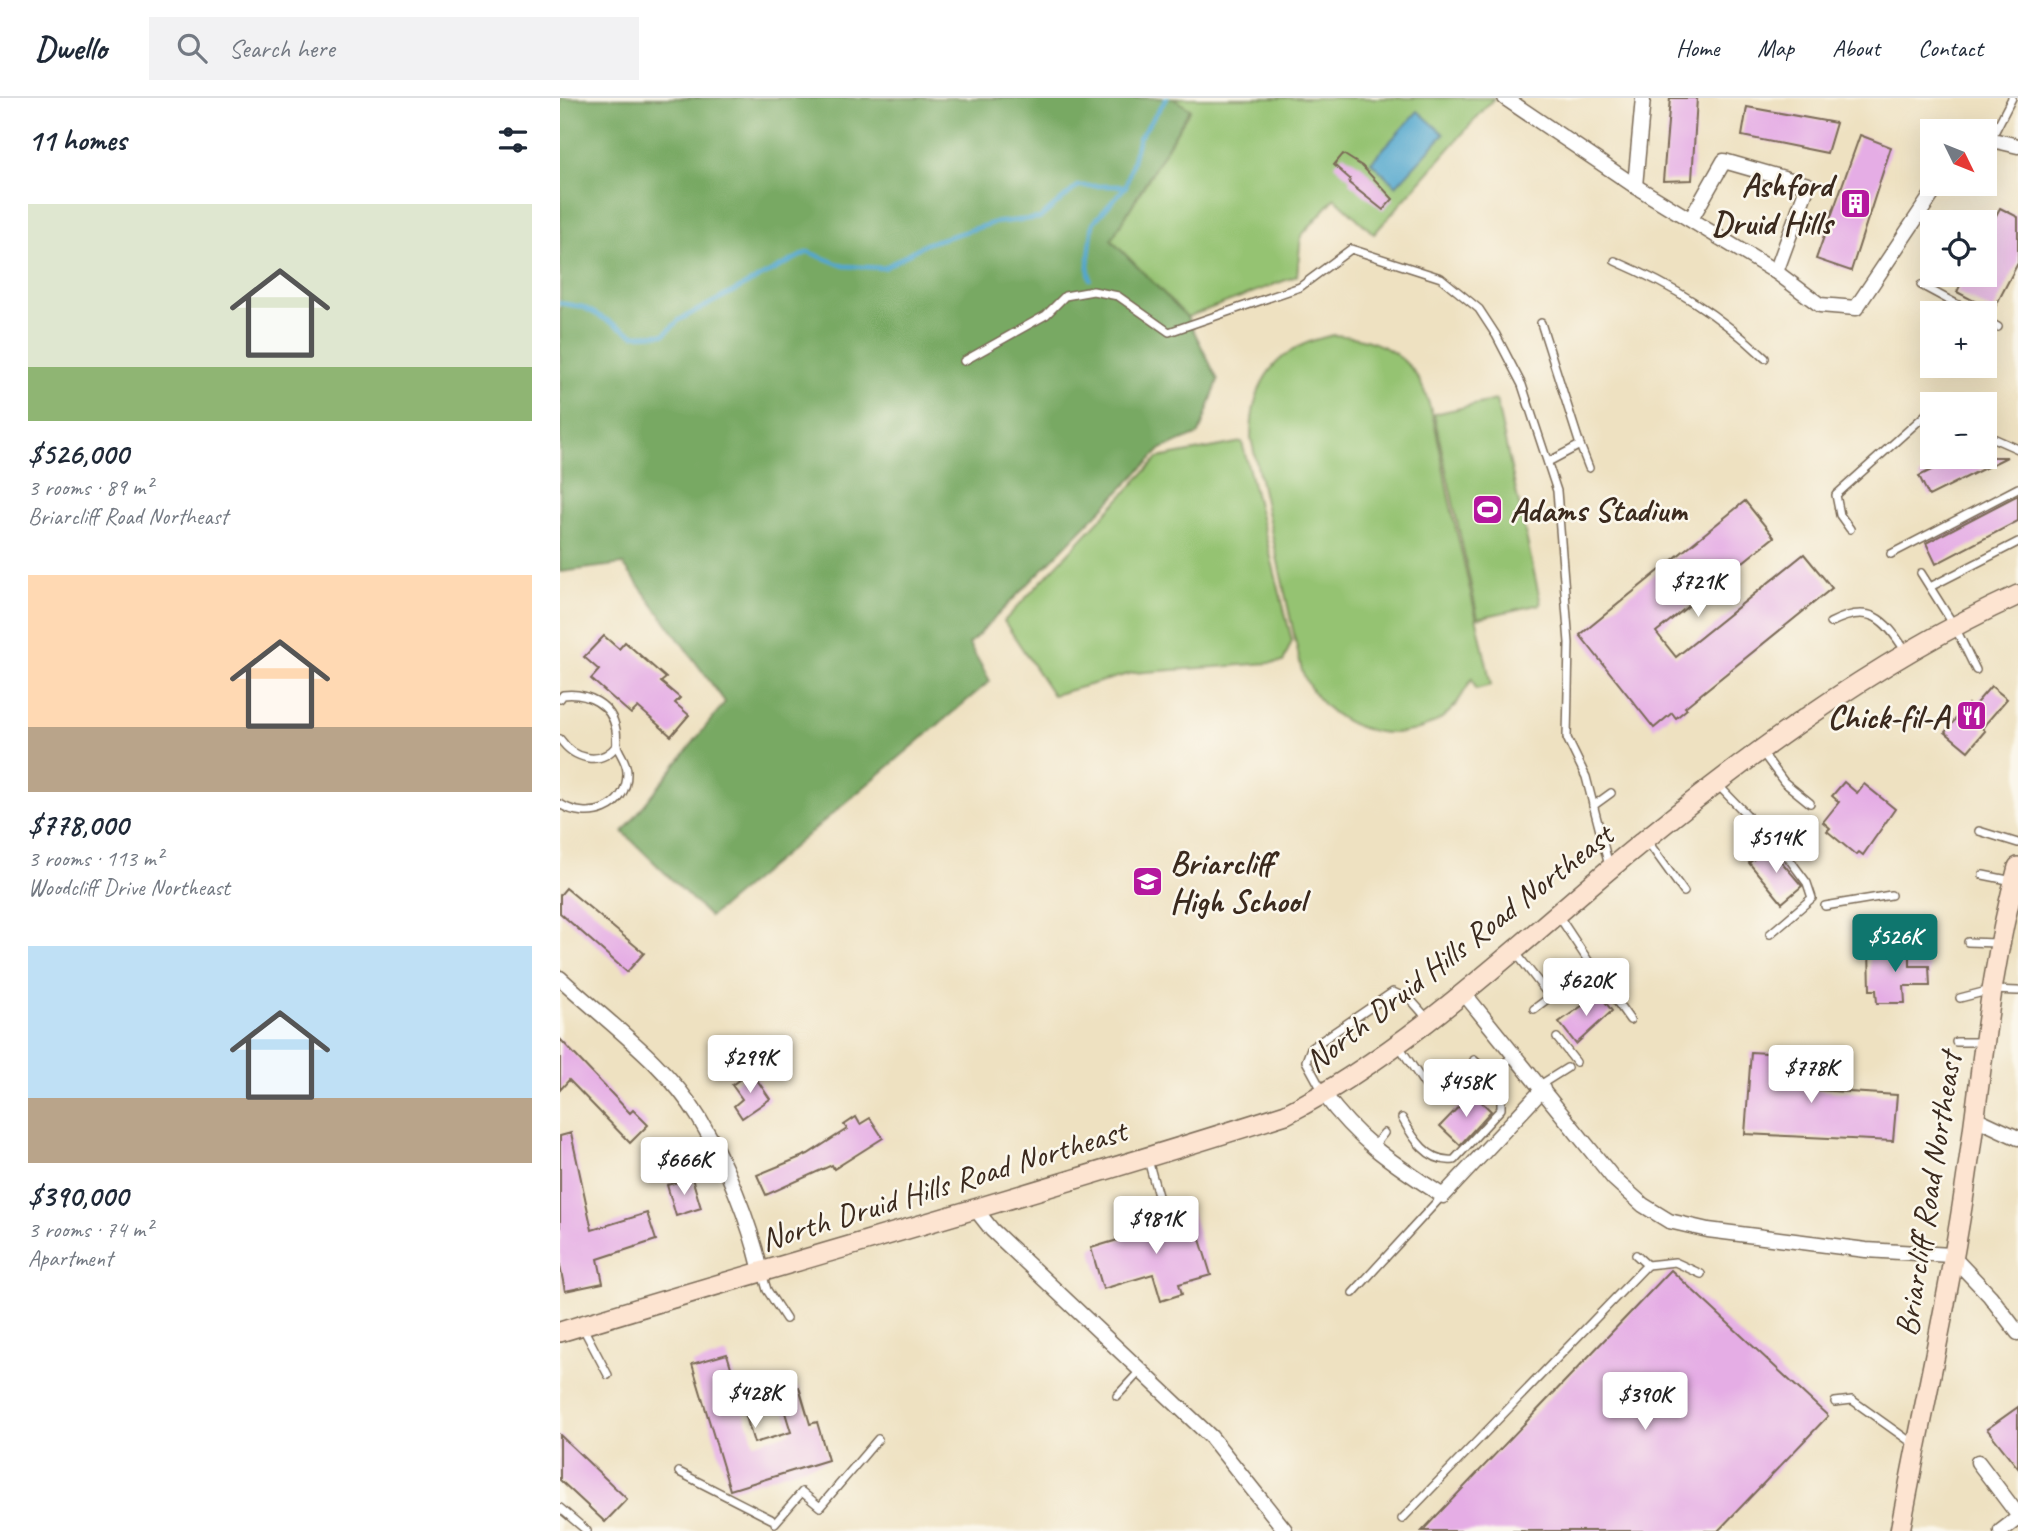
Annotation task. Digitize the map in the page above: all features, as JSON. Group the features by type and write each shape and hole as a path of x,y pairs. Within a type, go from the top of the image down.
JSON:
{"main road":[{"name":"North Druid Hills Road Northeast","path":"560,1332 761,1271 977,1211 1286,1114 1324,1094 1463,992 1610,869 1762,752 1906,652 2018,595"},
{"name":"Briarcliff Road Northeast","path":"1900,1531 1951,1255 1998,943 2015,887"}],"street":[{"path":"1505,98 1635,186 1776,272 1820,305 1856,308 1931,196"},
{"path":"1635,186 1643,98"},
{"path":"1997,141 2018,146"},
{"path":"1691,219 1724,161 1808,185 1776,272"},
{"path":"560,978 662,1072 698,1117 734,1191 761,1271"},
{"path":"1463,992 1614,1179 1643,1205 1669,1221 1708,1230 1853,1248 1951,1255 1990,1296 2018,1333"},
{"path":"1324,1094 1347,1125 1372,1149 1443,1196 1542,1087"},
{"path":"1973,1117 2018,1138"},
{"path":"977,1211 992,1230 1210,1437 1285,1531"},
{"path":"1978,1462 2011,1522"}],"lane":[{"path":"1997,124 2012,99"},
{"path":"964,361 1046,316 1065,296 1093,291 1118,296 1169,332 1300,287 1351,249 1441,278 1479,309 1496,335 1522,385 1557,491 1569,643 1567,738 1586,777 1610,869"},
{"path":"1615,261 1660,280 1726,321 1765,358"},
{"path":"1925,287 1951,301"},
{"path":"1541,323 1588,468"},
{"path":"1850,529 1840,515 1836,495 1920,420"},
{"path":"1997,440 2018,449"},
{"path":"1548,462 1580,445"},
{"path":"1891,554 2018,488"},
{"path":"1930,587 2018,542"},
{"path":"1921,573 1955,627 1976,670"},
{"path":"1830,623 1850,613 1862,612 1875,617 1895,634 1906,652"},
{"path":"560,699 563,695 580,693 594,699 608,713 616,728 617,746 627,772 624,787 604,810 589,815 560,804"},
{"path":"560,739 576,756 590,759 610,754 617,746"},
{"path":"1762,752 1784,782 1810,803"},
{"path":"1718,785 1747,814"},
{"path":"1593,806 1611,793"},
{"path":"1979,831 2018,843"},
{"path":"1647,840 1684,892"},
{"path":"1770,934 1812,898 1807,883 1775,840"},
{"path":"1983,875 2015,887"},
{"path":"1825,906 1891,895"},
{"path":"1557,913 1630,1020"},
{"path":"1968,942 1998,943"},
{"path":"1514,950 1550,997"},
{"path":"1534,1009 1591,965"},
{"path":"1960,998 1991,990 2018,992"},
{"path":"1324,1094 1306,1061 1311,1048 1393,992 1411,1000 1427,1019"},
{"path":"1557,1038 1576,1062"},
{"path":"1396,1042 1431,1094"},
{"path":"1956,1042 1983,1042"},
{"path":"1490,1075 1516,1055"},
{"path":"1402,1118 1425,1150 1436,1158 1454,1160 1501,1109 1501,1096 1490,1075 1474,1060"},
{"path":"1542,1087 1567,1068"},
{"path":"1372,1149 1384,1133"},
{"path":"1147,1156 1162,1210"},
{"path":"1353,1293 1443,1196"},
{"path":"1636,1255 1647,1265"},
{"path":"1402,1519 1647,1265 1675,1262 1701,1274"},
{"path":"761,1271 767,1290 786,1319"},
{"path":"582,1325 608,1375"},
{"path":"1117,1396 1140,1371"},
{"path":"1835,1402 1852,1400 1916,1446"},
{"path":"679,1472 773,1521 802,1492 820,1507 878,1439"},
{"path":"560,1508 587,1531"}],"green space":[{"path":"560,98 1172,98 1190,109 1111,240 1187,317 1218,380 1199,434 1161,449 969,644 990,681 710,917 623,832 725,702 623,564 560,572"},
{"path":"1172,98 1494,98 1374,234 1335,198 1301,236 1297,276 1187,317 1111,240 1190,110"},
{"path":"1334,335 1366,340 1385,347 1410,367 1426,394 1491,685 1476,689 1472,679 1455,705 1442,718 1422,728 1402,733 1361,728 1342,719 1325,706 1302,671 1251,438 1256,399 1271,369 1297,348"},
{"name":"Adams Stadium","path":"1496,400 1541,604 1478,618 1434,414"},
{"path":"1242,442 1292,641 1283,662 1132,673 1053,695 1004,621 1158,458"}],"water":[{"path":"1418,111 1444,134 1396,186 1371,162"}],"building":[{"name":"Ashford Druid Hills","path":"1670,98 1697,98 1692,180 1663,181"},
{"name":"Ashford Druid Hills","path":"1747,107 1836,123 1827,153 1742,136"},
{"name":"Ashford Druid Hills","path":"1860,135 1891,147 1851,271 1816,259"},
{"path":"1343,154 1362,166 1393,199 1383,210 1349,183 1350,179 1334,165"},
{"path":"2000,208 2018,217 2018,263 1997,303 1997,301 1974,301 1957,292 1959,287 1997,287 1997,214"},
{"path":"1933,469 1983,469 1929,496 1919,476"},
{"path":"2018,495 2018,521 1936,564 1926,543"},
{"path":"1745,501 1774,537 1656,632 1676,657 1804,554 1832,588 1685,707 1687,709 1676,718 1672,713 1654,728 1580,635"},
{"path":"604,636 619,649 625,642 666,678 661,682 680,698 675,703 689,715 671,736 638,707 631,714 591,679 599,670 584,657"},
{"path":"1991,686 2007,699 1982,728 1985,731 1968,751 1945,732 1968,704 1972,708"},
{"path":"1844,782 1857,793 1864,784 1895,809 1863,855 1859,852 1856,855 1827,831 1830,828 1823,822 1839,802 1832,796"},
{"path":"1769,847 1802,886 1782,903 1749,863"},
{"path":"566,888 644,953 627,972 560,913 560,895"},
{"path":"1910,948 1910,966 1929,966 1930,986 1904,986 1905,1003 1877,1003 1876,990 1870,990 1869,949"},
{"path":"1599,994 1612,1011 1576,1044 1559,1022"},
{"path":"560,1039 630,1113 633,1110 648,1125 630,1143 569,1080 560,1090"},
{"path":"1751,1052 1802,1055 1800,1089 1897,1095 1893,1141 1745,1134"},
{"path":"751,1071 770,1099 742,1118 734,1106 742,1099 732,1085"},
{"path":"1472,1093 1491,1111 1460,1145 1440,1126"},
{"path":"856,1117 860,1124 870,1118 883,1138 834,1169 832,1165 766,1195 757,1175 808,1154 847,1129 844,1125"},
{"path":"571,1133 592,1230 647,1213 656,1240 598,1259 603,1283 565,1291 560,1266 560,1136"},
{"path":"692,1178 701,1208 676,1216 667,1185"},
{"path":"1191,1210 1211,1275 1179,1284 1182,1294 1161,1301 1153,1274 1103,1289 1091,1248 1141,1233 1139,1226"},
{"path":"1671,1270 1828,1416 1718,1531 1422,1531"},
{"path":"727,1354 754,1443 791,1432 779,1393 799,1387 810,1424 817,1422 828,1460 730,1490 692,1364"},
{"path":"2018,1407 2018,1468 1987,1429"},
{"path":"560,1435 627,1499 605,1522 560,1480"}],"waterway":[{"path":"560,303 583,307 634,335 665,334 679,320 808,252 844,266 884,268 925,244 993,223 1040,218 1078,186 1126,186 1139,138 1167,98"},
{"path":"1090,279 1088,265 1093,223 1126,186"}],"place":[{"name":"Ashford Druid Hills","path":"1855,203"},
{"name":"Adams Stadium","path":"1487,509"},
{"name":"Chick-fil-A","path":"1972,716"},
{"name":"Briarcliff High School","path":"1147,881"}]}
